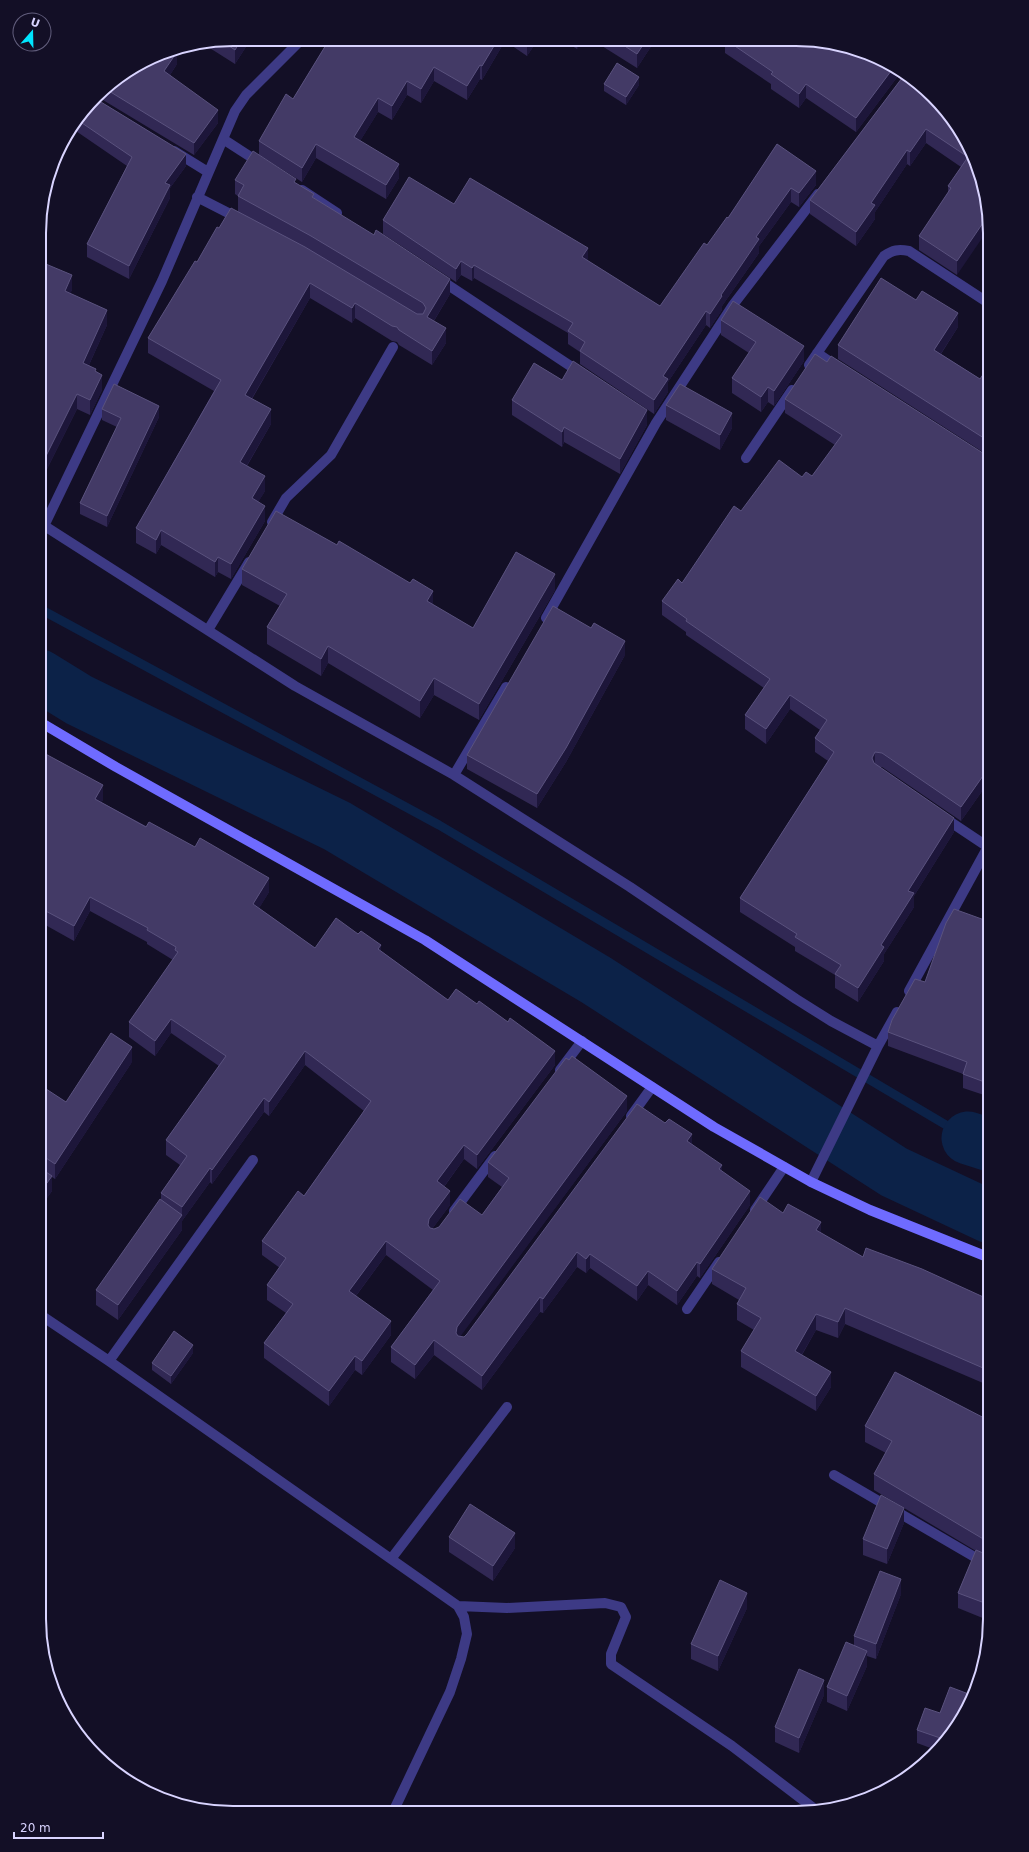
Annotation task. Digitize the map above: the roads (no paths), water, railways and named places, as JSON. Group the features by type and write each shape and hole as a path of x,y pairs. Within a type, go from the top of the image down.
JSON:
{"main road":[{"path":"46,726 116,767 425,940 714,1127 784,1167 811,1182 870,1210 983,1255"}],"street":[{"path":"46,517 162,281 235,111 246,94 295,46"},
{"path":"223,139 269,169"},
{"path":"168,147 208,172"},
{"path":"540,628 653,421 733,305 825,184"},
{"path":"295,186 348,219"},
{"path":"197,197 247,223"},
{"path":"746,458 884,256 892,250 899,249 909,251 983,299"},
{"path":"433,275 591,380"},
{"path":"267,531 286,498 332,455 393,347"},
{"path":"817,354 850,375"},
{"path":"46,528 295,686 454,775 604,870 814,1010 878,1046"},
{"path":"208,630 255,551"},
{"path":"454,775 513,676"},
{"path":"936,812 983,841"},
{"path":"811,1182 878,1046 983,856"},
{"path":"556,1076 582,1041"},
{"path":"624,1125 652,1087"},
{"path":"448,1219 500,1150"},
{"path":"109,1361 253,1160"},
{"path":"748,1220 784,1167"},
{"path":"687,1309 726,1252"},
{"path":"46,1319 109,1361 458,1606 464,1616 467,1634 461,1659 450,1692 397,1806"},
{"path":"391,1559 507,1407"},
{"path":"834,1475 983,1562"},
{"path":"458,1606 507,1608 605,1603 621,1607 626,1617 611,1654 611,1664 732,1746 810,1806"}],"waterway":[{"path":"46,612 439,825 968,1138"},
{"path":"46,680 79,700 337,826 596,980 894,1172 983,1214"},
{"path":"968,1138 983,1143"}]}
